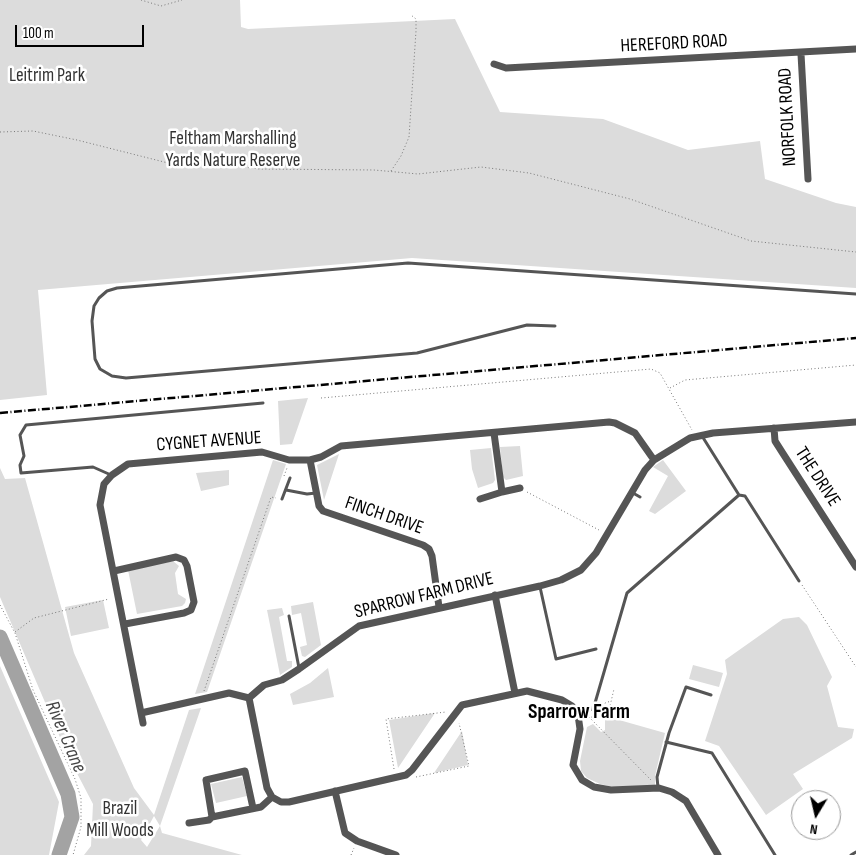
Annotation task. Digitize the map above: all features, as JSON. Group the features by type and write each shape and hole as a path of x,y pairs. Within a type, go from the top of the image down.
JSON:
{"street":[{"name":"HEREFORD ROAD","path":"494,64 506,68 801,54 856,49"},
{"name":"NORFOLK ROAD","path":"801,54 808,179"},
{"name":"SPARROW FARM DRIVE","path":"250,698 264,685 282,680 359,626 540,586 561,580 581,570 596,553 645,470 654,460 698,435 856,422"},
{"name":"CYGNET AVENUE","path":"112,475 128,464 262,452 289,460 310,460 321,457 341,446 615,423 640,437 654,460"},
{"name":"THE DRIVE","path":"774,428 776,441 782,452 856,567"},
{"path":"494,433 502,492"},
{"name":"FINCH DRIVE","path":"310,460 319,506 328,514 422,545 429,550 432,556 439,607"},
{"path":"112,475 104,484 100,505 143,723"},
{"path":"480,499 520,488"},
{"path":"114,571 176,557 184,560 188,566 194,602 191,610 125,624"},
{"path":"495,595 515,693"},
{"path":"141,712 229,694 250,698 267,788 272,797 281,802 290,802 406,775 412,770 455,711 462,705 527,691 562,700 572,706 578,715 580,729 573,765 576,773 582,780 594,786 611,790 658,788 672,792 686,801 718,855"},
{"path":"212,817 206,780 245,771 253,808"},
{"path":"335,791 345,833 357,841 396,855"},
{"path":"189,823 206,821 212,817 261,807 272,797"}],"lane":[{"path":"555,326 527,325 417,353 126,378 112,376 100,369 95,359 92,321 94,306 99,298 107,291 117,288 408,263 856,294"},
{"path":"112,475 93,467 21,473 20,465 24,456 20,436 26,425 263,403"},
{"path":"698,435 739,495 745,496 799,581"},
{"path":"282,499 290,478"},
{"path":"286,490 307,494 317,492"},
{"path":"632,492 640,497"},
{"path":"578,715 592,709 595,703 627,594 739,495"},
{"path":"540,586 556,658 596,649"},
{"path":"289,616 299,669"},
{"path":"658,788 657,776 666,742 686,687 711,695"},
{"path":"666,742 712,753 775,855"},
{"path":"851,855 856,852"}],"path":[{"path":"141,0 161,6 182,0"},
{"path":"390,171 401,156 409,136 416,31 416,19 411,15"},
{"path":"0,132 33,132 77,140 168,163 214,163 259,169 390,171 418,174 481,167 529,173 630,199 750,241 856,252"},
{"path":"669,388 675,383 685,380 856,365"},
{"path":"321,398 651,369 660,373 698,435"},
{"path":"281,483 289,460"},
{"path":"520,488 607,535"},
{"path":"202,699 271,497 276,499 279,491"},
{"path":"799,581 856,667"},
{"path":"15,633 34,618 118,597"},
{"path":"0,605 15,633 33,690 75,779 81,798 81,827 73,855"},
{"path":"614,688 610,706 603,710 596,718 587,716 658,788"},
{"path":"603,710 605,703 611,701"},
{"path":"396,777 386,719 455,711 469,766 412,778 406,775"}],"green space":[{"name":"Feltham Marshalling Yards Nature Reserve","path":"0,0 240,0 241,27 248,29 455,19 500,112 603,119 688,150 760,141 765,179 836,203 856,207 856,288 412,258 38,290 47,395 0,400"},
{"path":"308,398 292,444 280,445 278,401"},
{"path":"520,446 523,476 506,480 503,477 500,447"},
{"path":"491,448 495,480 493,483 478,488 472,469 470,450"},
{"path":"339,454 324,500 317,465"},
{"path":"273,460 286,464 207,692 195,694"},
{"path":"663,460 686,491 655,514 649,511 668,476 653,467"},
{"name":"Brazil Mill Woods","path":"0,468 5,479 25,478 74,653 134,788 154,815 189,710 201,708 160,826 162,833 242,855 84,855 91,846 93,804 68,756 0,597","holes":["154,816 160,826 147,847 141,840"]},
{"path":"229,470 229,485 201,491 196,473"},
{"path":"173,561 179,566 175,573 178,594 186,599 185,603 182,606 137,614 128,570"},
{"path":"103,600 109,628 71,636 65,607"},
{"path":"313,602 321,645 305,657 302,656 300,647 307,645 301,613 292,615 291,606"},
{"path":"282,608 284,615 279,617 287,661 292,661 292,667 280,675 267,610"},
{"path":"799,617 807,625 832,677 827,686 838,727 854,729 852,738 793,774 803,789 791,790 791,797 766,815 719,746 705,741 727,674 725,660 783,619"},
{"path":"693,665 723,673 719,687 689,679"},
{"path":"0,666 59,802 49,855 0,855"},
{"path":"328,668 334,697 293,705 290,694 310,683"},
{"path":"435,713 398,768 389,720"},
{"path":"605,716 665,733 655,776 655,786 618,788 600,784 587,778 581,771 580,761 587,727 593,724 601,732 605,730"},
{"path":"462,731 468,765 434,773"},
{"path":"242,777 247,796 216,803 211,784"}],"waterway":[{"name":"River Crane","path":"0,637 68,794 72,817 59,855"}],"railway":[{"path":"0,413 856,338"}],"district":[{"name":"Sparrow Farm","path":"579,713"}],"park label":[{"name":"Leitrim Park","path":"47,76"}]}
